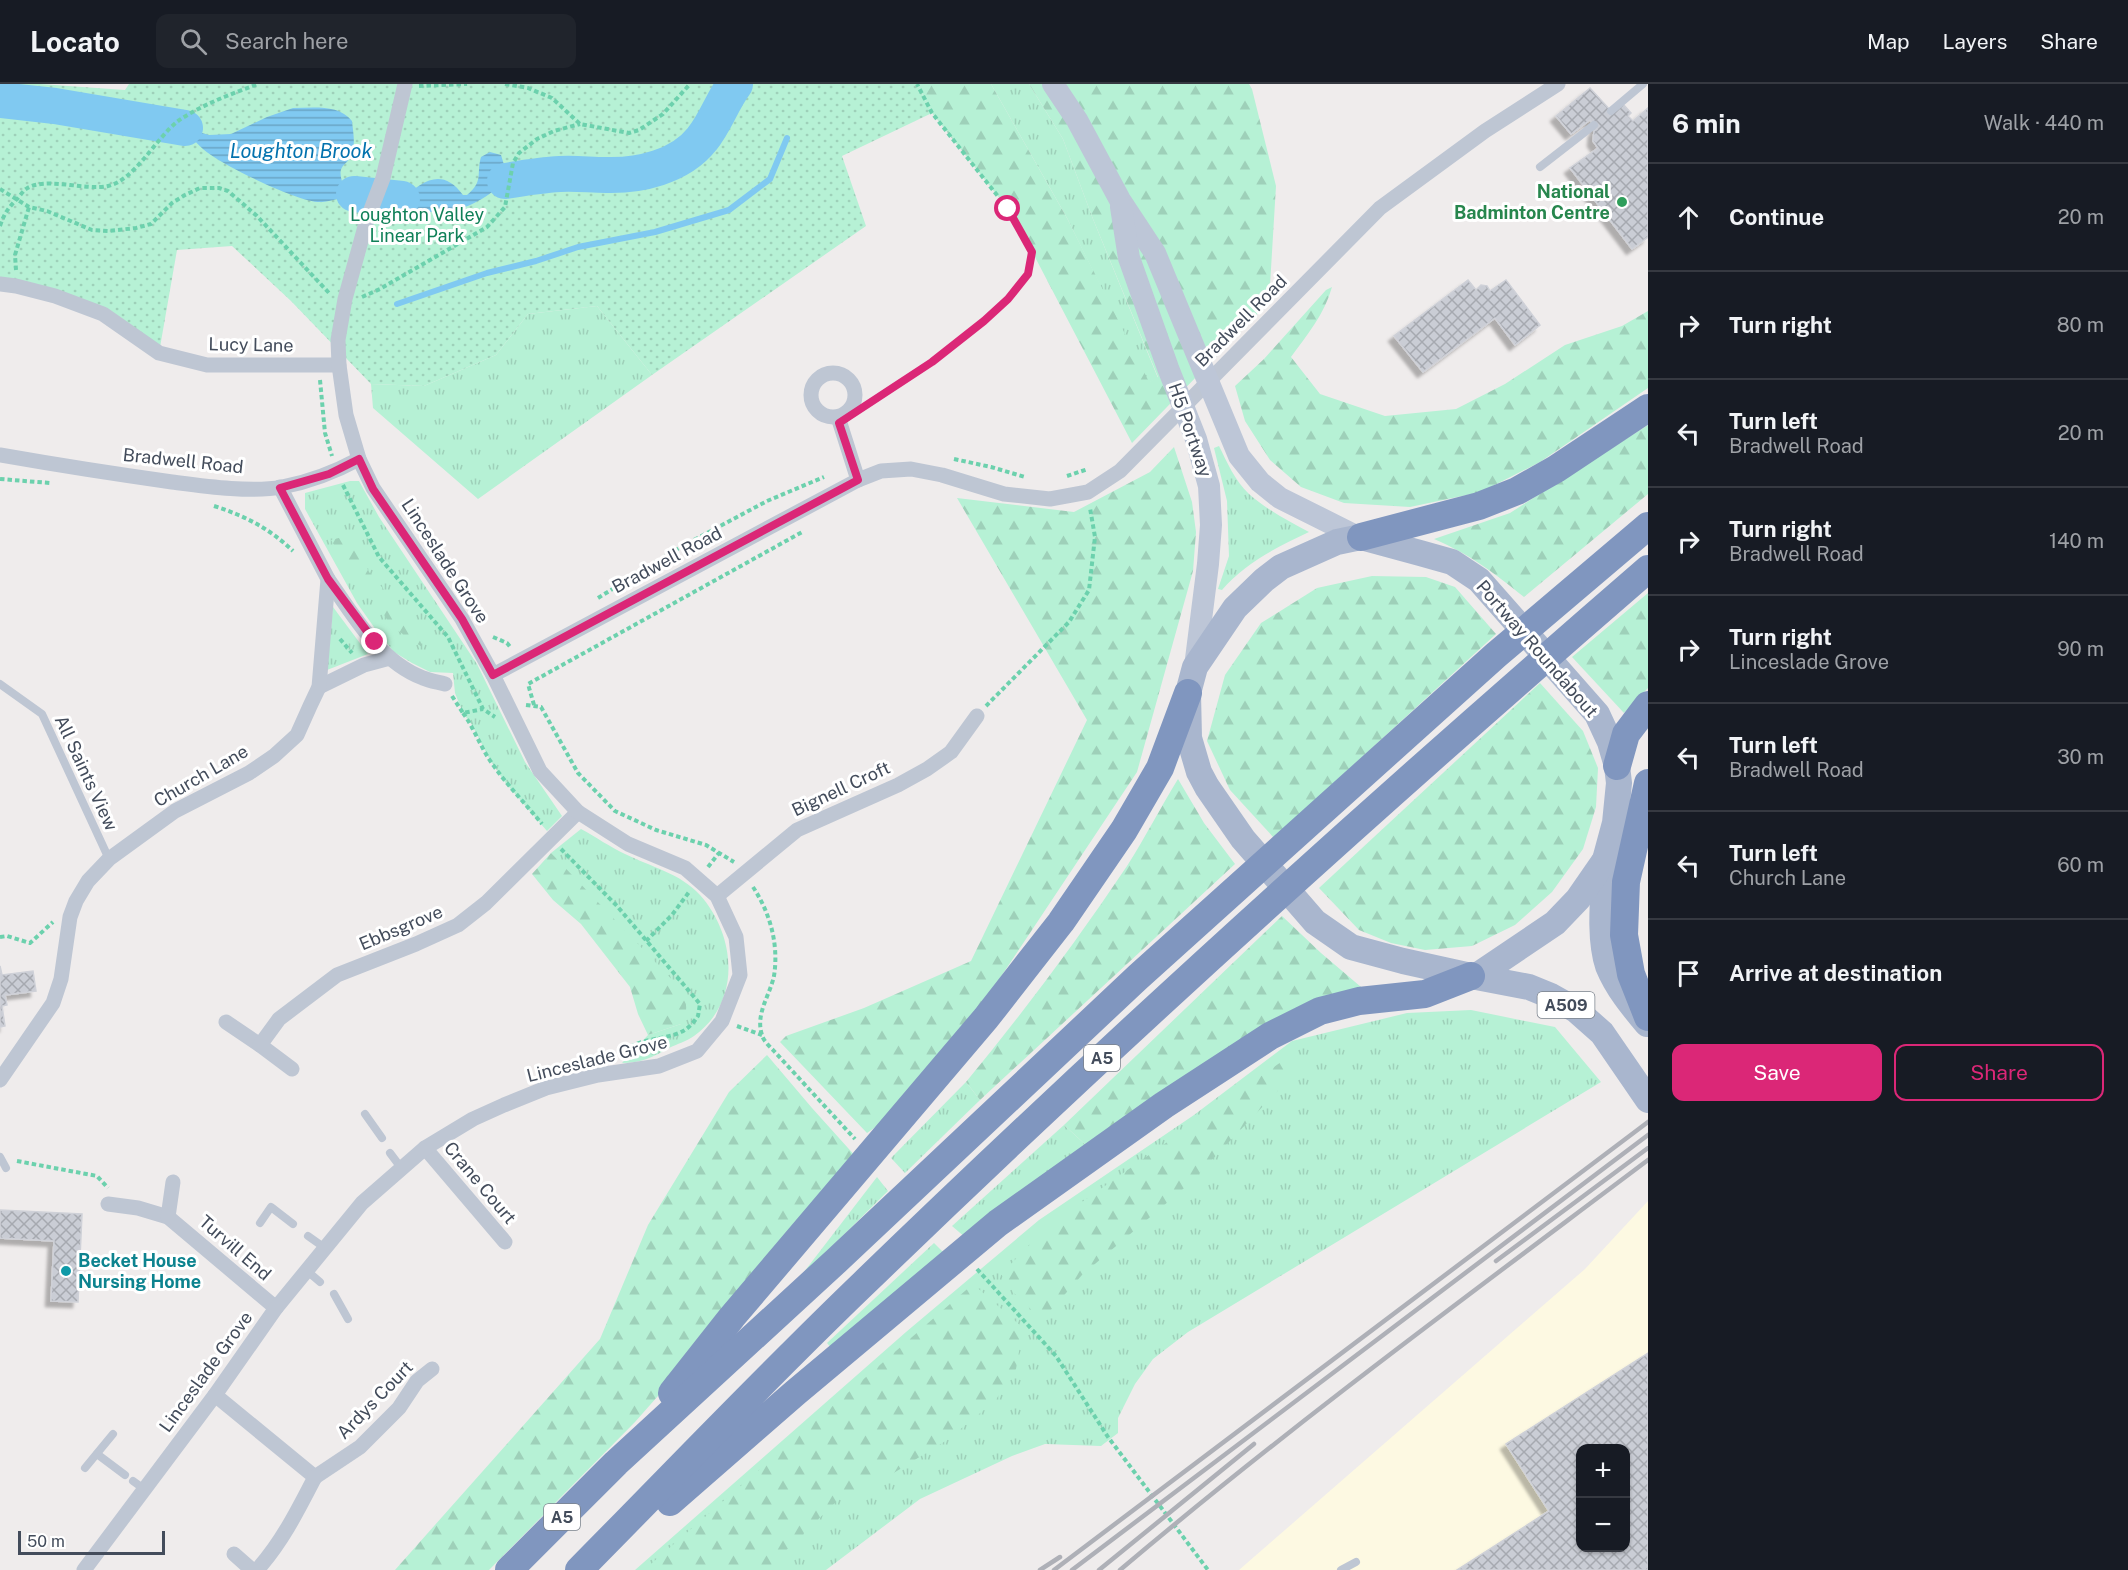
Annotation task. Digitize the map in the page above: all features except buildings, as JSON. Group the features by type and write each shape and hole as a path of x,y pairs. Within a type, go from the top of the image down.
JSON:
{"highway":[{"path":"1359,537 1479,506 1517,491 1556,469 1648,408"},
{"name":"A5","path":"509,1570 616,1463 836,1261 1146,969 1496,655 1648,526"},
{"name":"A5","path":"579,1570 863,1284 1151,1011 1515,684 1648,569"},
{"path":"616,1463 732,1317 986,1018 1061,922 1124,830 1160,768 1192,680"},
{"path":"1617,766 1626,734 1648,705"},
{"path":"1648,783 1626,882 1624,935 1632,974 1648,1017"},
{"path":"594,1570 795,1393 998,1222 1164,1105 1270,1036 1320,1011 1359,1001 1425,994 1473,976"}],"main road":[{"name":"Portway Roundabout","path":"1359,537 1452,562 1479,580 1597,714 1610,742 1617,766 1618,802 1605,860 1578,899 1555,923 1473,976"},
{"path":"1359,537 1337,542 1281,567 1235,608 1192,680 1189,738 1199,772 1207,787 1243,839 1315,922 1351,947 1473,976"},
{"name":"A509","path":"1605,860 1604,944 1608,966 1624,995 1648,1026"},
{"name":"A509","path":"1473,976 1529,987 1576,1010 1602,1033 1648,1100"}],"street":[{"name":"H5 Portway","path":"1053,84 1077,120 1120,200 1155,253 1239,456 1260,482 1280,498 1359,537"},
{"name":"Bradwell Road","path":"493,675 856,472 911,469 942,475 1004,494 1050,499 1088,492 1120,471 1380,208 1485,131 1558,84"},
{"name":"Linceslade Grove","path":"84,1570 139,1485 214,1395 276,1308 362,1203 425,1148 473,1119 546,1088 598,1074 659,1066 697,1051 722,1021 740,975 736,937 717,896 685,868 628,844 578,812 540,771 493,675 462,619 373,489 359,459 346,415 338,340 345,299 366,223 390,151 405,85"},
{"name":"H5 Portway","path":"1120,200 1129,258 1196,439 1209,486 1208,564 1192,680"},
{"name":"Lucy Lane","path":"0,284 55,296 103,314 159,353 207,365 339,365"},
{"path":"839,420 856,472"},
{"name":"Bradwell Road","path":"0,455 91,471 208,486 280,488 329,474 359,459"},
{"path":"280,488 328,579 351,612 390,658 422,678 445,684"},
{"name":"Church Lane","path":"0,1080 53,1003 61,979 70,917 88,881 109,858 175,811 249,773 274,756 297,735 319,687 328,579"},
{"path":"319,687 364,665 390,658"},
{"name":"Bignell Croft","path":"717,896 797,830 927,769 951,752 977,716"},
{"name":"Ebbsgrove","path":"261,1045 279,1019 337,975 458,925 486,903 578,812"},
{"path":"226,1022 292,1069"},
{"name":"Crane Court","path":"425,1148 505,1242"},
{"path":"168,1217 173,1182"},
{"name":"Turvill End","path":"110,1205 138,1208 168,1217 276,1308"},
{"name":"Ardys Court","path":"257,1570 271,1555 293,1522 315,1478 360,1447 399,1408 417,1381 432,1369"},
{"path":"214,1395 315,1478"},
{"path":"234,1554 252,1570"}],"lane":[{"path":"1611,111 1643,84"},
{"path":"1540,167 1594,124"},
{"name":"All Saints View","path":"0,684 42,714 109,858"},
{"path":"365,1114 382,1138"},
{"path":"390,1153 402,1168"},
{"path":"0,1158 6,1168"},
{"path":"260,1223 271,1207 293,1224"},
{"path":"308,1236 325,1248"},
{"path":"306,1270 320,1282"},
{"path":"334,1294 348,1320"},
{"path":"85,1468 112,1434"},
{"path":"97,1454 125,1475"},
{"path":"1341,1570 1356,1562"}],"path":[{"path":"0,226 5,211 26,189 38,184 110,186 133,173 150,149 179,121 221,99 258,84"},
{"path":"405,85 467,84"},
{"path":"505,84 528,88 552,98 580,124"},
{"path":"0,189 29,207 47,211 92,230 126,230 150,224 172,203 200,188 219,188 228,191 257,216 330,294 345,299 359,298 380,289 487,227 506,207 513,163 519,153 537,139 554,131 580,124 620,132 639,130 663,114 690,84"},
{"path":"839,420 932,362 1008,299 1028,274 1032,252 1024,236 1008,209 932,113 917,84"},
{"path":"16,286 15,255 29,207"},
{"path":"952,458 1032,478"},
{"path":"1060,478 1091,468"},
{"path":"593,600 679,548 757,507 856,472"},
{"path":"0,479 59,483"},
{"path":"977,716 1068,622 1089,590 1095,537 1088,492"},
{"path":"208,504 256,522 276,535 298,558"},
{"path":"534,706 528,684 810,527"},
{"path":"325,616 336,634 364,665"},
{"path":"507,643 514,643"},
{"path":"445,684 463,713 483,709"},
{"path":"623,1072 619,1057 626,1049 638,1043 681,1032 698,1016 699,1004 646,940 672,915 699,879"},
{"path":"0,937 7,936 30,943 76,901"},
{"path":"722,1021 762,1035"},
{"path":"15,1160 97,1176 113,1193 110,1205"},
{"path":"997,1290 1056,1356 1108,1437 1208,1570"}],"shaded area":[{"path":"1648,1201 1648,1570 1239,1570 1585,1269"}],"green space":[{"name":"Loughton Valley Linear Park","path":"0,84 40,84 125,90 129,84 917,84 932,113 842,156 866,226 652,375 597,306 528,314 496,355 424,386 371,384 291,301 232,246 177,250 159,353 103,314 0,284"},
{"path":"917,84 991,84 1067,218 1149,382 1158,377 1063,139 1029,84 1249,84 1252,89 1276,186 1269,302 1132,443 1008,209 932,113"},
{"path":"991,84 1029,84 1063,139 1158,378 1148,383 1067,218"},
{"path":"1332,287 1320,316 1291,357 1320,394 1385,416 1456,409 1505,384 1565,345 1622,326 1648,311 1648,388 1540,462 1481,492 1410,507 1344,503 1301,487 1270,460 1245,421 1235,386 1264,359 1326,290"},
{"path":"597,306 652,375 478,499 373,408 371,384 424,386 496,355 528,314"},
{"path":"1648,425 1648,494 1524,597 1481,565 1434,539 1510,513"},
{"path":"1219,446 1235,477 1249,494 1270,510 1309,532 1251,564 1222,590 1218,589 1229,556 1227,501 1214,448"},
{"path":"1174,447 1192,502 1196,532 1193,571 1137,772 990,993 877,1126 867,1133 780,1042 786,1036 864,1008 971,961 1087,720 957,498 1074,512 1150,472"},
{"path":"350,481 359,481 379,517 477,664 525,762 562,816 547,831 504,781 490,760 472,725 463,713 455,693 453,673 430,672 394,652 357,603 305,509 305,493"},
{"path":"350,535 369,572 391,598 414,619 422,647 391,626 369,590 347,565 331,540"},
{"path":"1372,576 1426,577 1455,587 1496,634 1274,838 1230,790 1207,741 1225,675 1261,623 1317,588"},
{"path":"1648,593 1648,688 1624,713 1572,657"},
{"path":"333,607 368,654 327,670"},
{"path":"1540,683 1583,731 1598,768 1596,807 1583,849 1552,892 1515,925 1472,946 1425,950 1391,943 1359,930 1319,888"},
{"path":"1178,779 1204,823 1235,864 980,1100 966,1082 1089,922 1127,866"},
{"path":"581,829 619,851 674,876 692,887 712,911 727,948 726,987 720,1005 710,1022 691,1038 641,1061 622,1063 648,1035 681,1024 551,853"},
{"path":"551,853 680,988 686,1006 681,1024 648,1035 638,1014 630,987 581,924 553,900 532,874"},
{"path":"1282,916 1361,987 1087,1146 1064,1125"},
{"path":"1471,1010 1555,1027 1601,1082 1188,1332 1153,1359 1135,1384 1118,1418 1118,1433 1101,1446 1045,1444 1012,1456 920,1499 826,1570 635,1570 906,1332 1039,1220 1194,1115 1292,1041 1407,1013"},
{"path":"767,1055 857,1158 733,1311 635,1422 489,1570 395,1570 600,1339 648,1225 729,1092"},
{"path":"1307,1060 1189,1184 1082,1275 1042,1320 1013,1292 1001,1274 1048,1226 1281,1062"},
{"path":"966,1082 980,1100 905,1173 891,1158"},
{"path":"1064,1125 1087,1146 966,1238 952,1226"},
{"path":"877,1177 888,1191 797,1281"},
{"path":"934,1243 946,1255 833,1350 827,1343"},
{"path":"973,1284 1023,1328 1016,1369 995,1401 947,1440 892,1474 838,1500 766,1570 644,1570"}],"water":[{"name":"Loughton Brook","path":"293,108 333,109 352,121 353,150 349,160 342,168 341,177 343,184 354,187 354,194 322,202 283,191 211,155 196,143 185,128 209,135 231,134"},
{"name":"Loughton Brook","path":"490,152 501,155 505,168 505,181 480,200 462,208 431,212 415,209 402,199 425,182 440,179 448,181 463,195 467,195 478,181 481,157"}],"waterway":[{"name":"Loughton Brook","path":"505,181 560,174 632,174 671,163 693,149 702,139 735,84"},
{"name":"Loughton Brook","path":"0,100 55,106 185,128"},
{"path":"397,304 487,273 536,261 578,247 655,232 729,210 770,179 787,138"},
{"name":"Loughton Brook","path":"354,194 402,199"}],"railway":[{"path":"1054,1570 1648,1122"},
{"path":"1072,1570 1648,1135"},
{"path":"1496,1261 1648,1148"},
{"path":"1120,1570 1315,1412 1648,1160"},
{"path":"1099,1570 1254,1444"},
{"path":"1040,1570 1060,1557"}],"place":[{"name":"National Badminton Centre","path":"1622,202"},
{"name":"Becket House Nursing Home","path":"66,1271"}],"route":[{"path":"375,642 328,579 280,488 329,474 359,459 373,489 462,619 493,675 858,480 839,423 932,362 1008,299 1028,274 1032,252 1008,209"}]}
